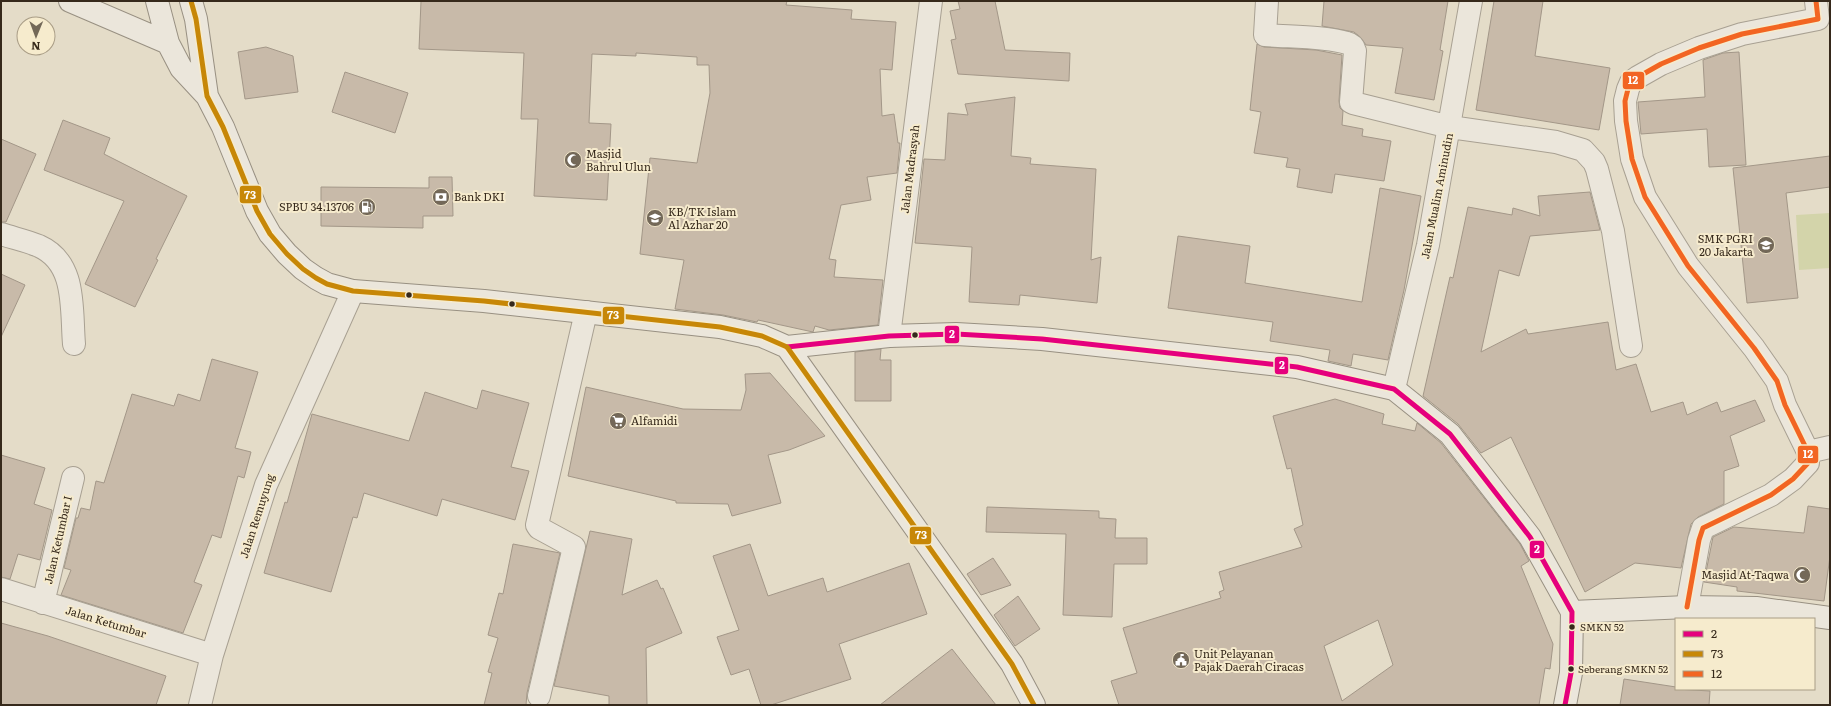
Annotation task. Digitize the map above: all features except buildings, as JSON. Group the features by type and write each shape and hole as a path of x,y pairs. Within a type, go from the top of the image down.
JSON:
{"street":[{"path":"70,1 168,43"},
{"path":"157,1 168,43 181,68 207,96 223,127 257,211 270,234 303,269 327,284 353,291 484,301 720,327 762,336 787,347 889,336 956,334 1042,339 1297,367 1394,389 1450,434 1530,536 1572,612 1571,673 1565,705"},
{"path":"192,1 207,96"},
{"name":"Jalan Madrasyah","path":"889,336 931,1"},
{"path":"1267,1 1265,35 1334,40 1348,43 1353,47 1355,51 1350,100 1352,103 1450,127 1556,142 1583,150 1590,156 1597,169 1613,230 1631,346"},
{"name":"Jalan Mualim Aminudin","path":"1394,389 1428,245 1472,1"},
{"path":"1687,607 1703,528 1771,494 1793,479 1808,463 1808,452 1785,405 1777,381 1754,348 1688,266 1645,197 1632,159 1626,121 1625,101 1631,82 1661,64 1699,48 1742,34 1818,19 1817,5"},
{"path":"1,234 40,246 60,261 69,280 74,344"},
{"name":"Jalan Remuyung","path":"203,704 212,655 266,485 353,291"},
{"path":"540,696 574,547 539,528 537,525 586,312"},
{"path":"787,347 1012,664 1034,705"},
{"path":"1808,452 1830,447"},
{"name":"Jalan Ketumbar I","path":"43,603 73,478"},
{"name":"Jalan Ketumbar","path":"1,589 212,655"},
{"path":"1572,612 1687,607 1756,608 1830,618"}],"green space":[{"path":"1830,213 1830,268 1799,270 1796,215"}],"transit line":[{"name":"73","path":"191,1 196,19 207,96 223,127 257,211 270,234 287,254 303,269 327,284 353,291 484,301 720,327 762,336 787,347 1012,664 1034,705"},
{"name":"12","path":"1687,607 1699,540 1703,528 1771,495 1793,479 1808,463 1808,452 1785,405 1777,381 1754,348 1688,266 1645,197 1632,159 1626,121 1625,101 1631,82 1661,64 1699,48 1742,34 1818,19 1816,1"},
{"name":"2","path":"787,347 889,336 956,334 1042,339 1297,367 1394,389 1450,434 1530,537 1572,612 1571,673 1565,705"}],"place":[{"name":"Masjid Bahrul Ulun","path":"573,160"},
{"name":"Bank DKI","path":"441,197"},
{"name":"SPBU 34.13706","path":"367,207"},
{"name":"KB/TK Islam Al Azhar 20","path":"655,218"},
{"name":"SMK PGRI 20 Jakarta","path":"1766,245"},
{"name":"Alfamidi","path":"618,421"},
{"name":"Masjid At-Taqwa","path":"1802,575"},
{"name":"SMKN 52","path":"1572,627"},
{"name":"Unit Pelayanan Pajak Daerah Ciracas","path":"1181,660"},
{"name":"Seberang SMKN 52","path":"1571,669"}]}
